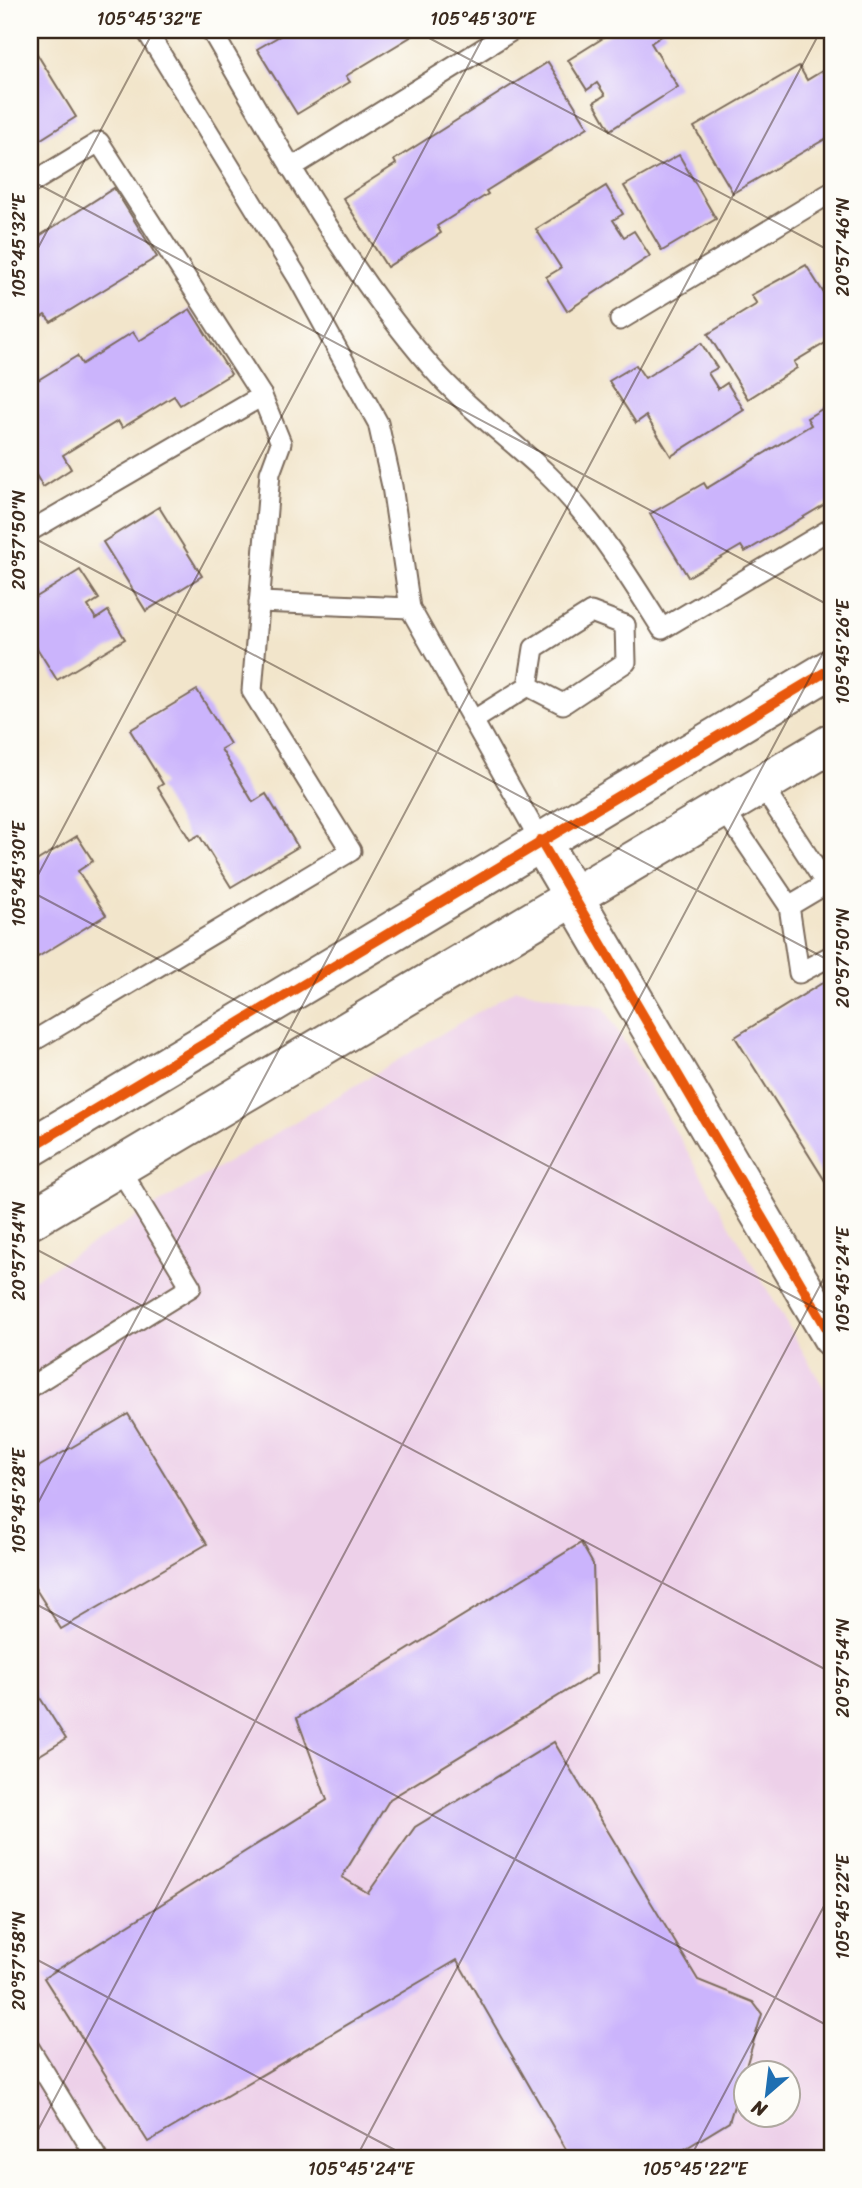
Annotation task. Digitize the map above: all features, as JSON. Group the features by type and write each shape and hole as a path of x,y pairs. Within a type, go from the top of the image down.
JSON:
{"street":[{"path":"30,1148 540,840 832,668"},
{"path":"30,1220 832,743"},
{"path":"540,840 832,1337"}],"lane":[{"path":"146,30 298,278 378,423 393,486 410,608 540,840"},
{"path":"211,30 291,168 382,306 433,370 546,473 603,536 662,629 832,528"},
{"path":"291,168 513,30"},
{"path":"30,184 99,142 262,396 281,443 270,473 252,691 351,851 30,1043"},
{"path":"620,320 832,192"},
{"path":"30,531 262,396"},
{"path":"259,602 410,608"},
{"path":"625,625 649,609"},
{"path":"474,720 528,686 534,648 591,612 625,625"},
{"path":"528,686 563,704 626,662 625,625"},
{"path":"762,786 826,884 789,906"},
{"path":"723,808 789,906 799,973 831,956"},
{"path":"30,1387 191,1287 118,1166"},
{"path":"30,2049 97,2158"}],"shaded area":[{"path":"516,989 604,1007 832,1402 832,2158 30,2158 30,1281"}],"building":[{"path":"290,30 422,30 346,76 350,82 297,114 257,49"},
{"path":"616,30 664,30 666,33 651,43 678,87 610,130 594,102 605,95 597,83 587,90 568,60"},
{"path":"34,49 76,117 30,146 30,51"},
{"path":"548,62 588,127 486,191 488,194 437,226 441,233 387,267 343,198 396,164 394,160"},
{"path":"832,65 832,135 733,193 694,127 799,66 807,80"},
{"path":"679,155 716,219 662,251 624,186"},
{"path":"606,186 623,214 613,220 624,237 634,231 650,256 567,311 546,277 561,268 536,229"},
{"path":"114,188 157,257 51,322 45,315 30,324 30,242"},
{"path":"806,265 832,306 832,339 794,362 797,368 748,399 708,334 757,304 751,295"},
{"path":"190,309 231,374 180,405 174,396 122,428 118,421 63,455 71,469 43,487 30,465 30,385 77,356 82,364 133,332 139,341"},
{"path":"701,343 717,368 708,373 718,389 727,383 744,410 671,456 646,416 636,423 609,381 636,365 645,378"},
{"path":"832,403 832,500 745,552 741,546 688,577 650,514 704,483 707,488 811,425 807,418"},
{"path":"159,507 202,576 146,611 103,542"},
{"path":"80,570 99,599 88,606 96,619 108,611 125,639 57,680 30,637 30,601"},
{"path":"197,690 230,744 221,749 253,802 266,794 298,847 231,887 199,835 190,840 158,787 163,784 130,730"},
{"path":"77,836 93,861 78,871 106,915 38,957 30,945 30,924 33,923 30,918 30,865"},
{"path":"832,977 832,1192 735,1037"},
{"path":"128,1414 207,1544 61,1629 30,1580 30,1472"},
{"path":"581,1543 593,1564 596,1673 390,1799 342,1877 368,1893 415,1827 554,1742 698,1980 753,2002 762,2014 749,2058 732,2058 732,2112 729,2122 670,2158 571,2158 457,1960 148,2142 44,1978 327,1800 297,1718"},
{"path":"30,1682 66,1739 30,1761"}],"cycle path":[{"path":"30,1148 832,668"},
{"path":"540,840 832,1337"}]}
